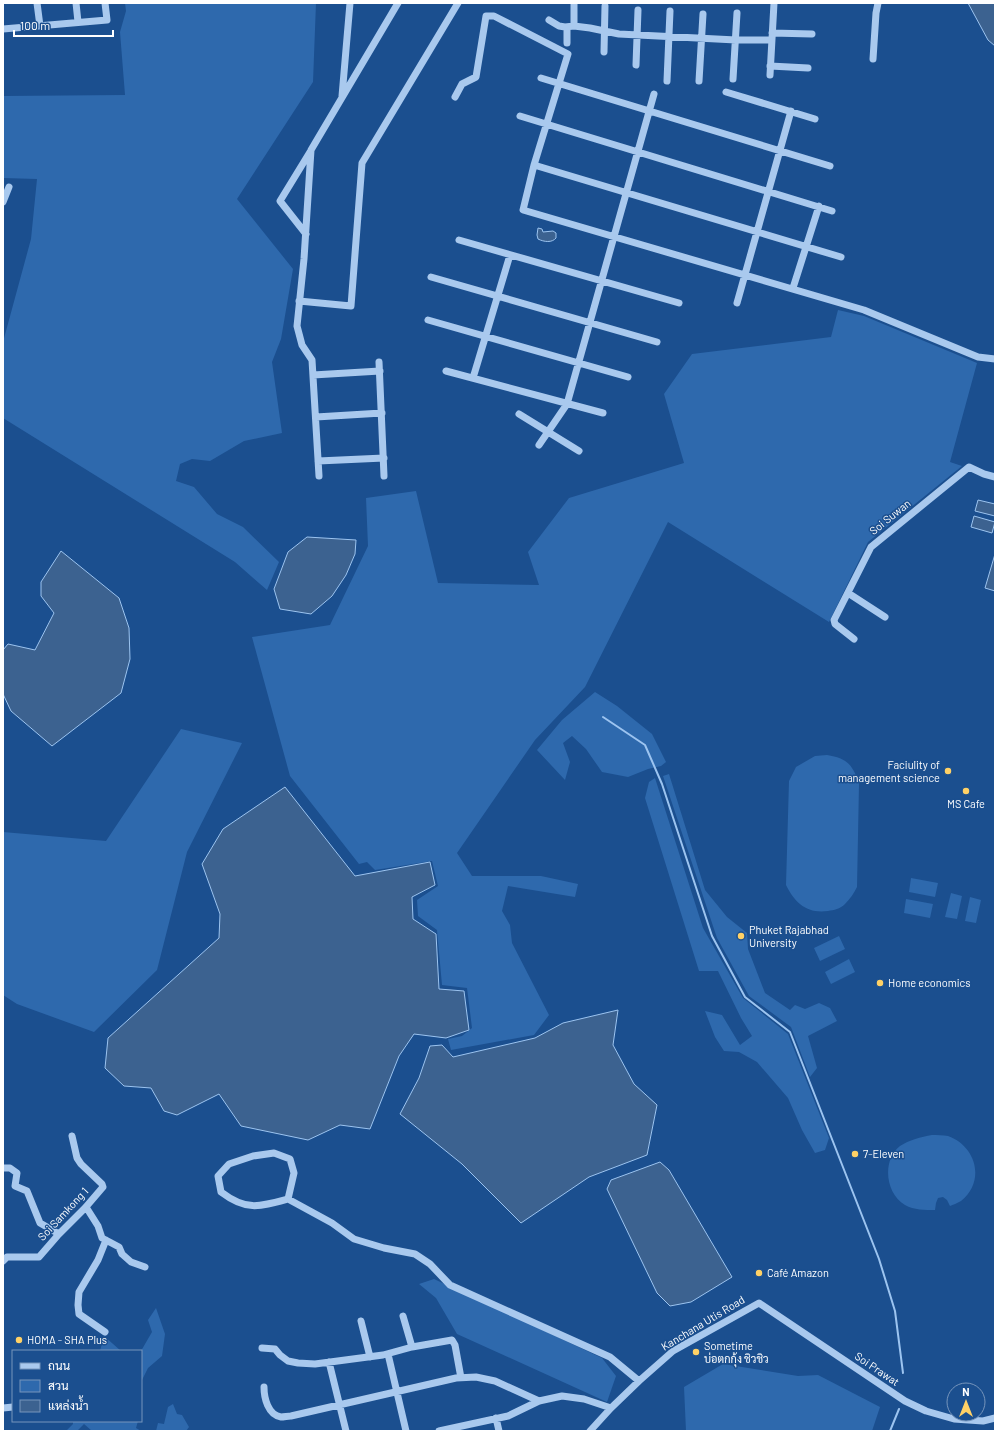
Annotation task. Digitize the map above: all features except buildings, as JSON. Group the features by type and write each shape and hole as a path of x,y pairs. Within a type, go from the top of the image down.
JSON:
{"street":[{"path":"37,3 40,26"},
{"path":"76,3 78,22"},
{"path":"3,29 107,20 105,3"},
{"path":"342,98 350,3"},
{"path":"306,234 280,202 398,3"},
{"path":"299,301 350,306 362,163 458,3"},
{"path":"770,75 774,3"},
{"path":"873,59 878,3"},
{"path":"567,43 574,4"},
{"path":"604,52 605,6"},
{"path":"636,65 638,10"},
{"path":"668,81 670,11"},
{"path":"733,79 737,13"},
{"path":"699,81 703,14"},
{"path":"455,98 462,84 476,77 486,16 494,16 568,54 534,164 522,210 864,310 978,357 995,359"},
{"path":"549,20 559,26 590,28 619,34 736,40 812,34"},
{"path":"770,66 808,68"},
{"path":"541,78 830,166"},
{"path":"726,92 815,119"},
{"path":"539,445 567,404 654,94"},
{"path":"736,303 791,111"},
{"path":"520,116 832,211"},
{"path":"311,150 306,234 297,326 302,345 312,360 319,476"},
{"path":"534,164 840,257"},
{"path":"3,202 8,187"},
{"path":"792,288 819,206"},
{"path":"459,240 679,303"},
{"path":"473,378 510,255"},
{"path":"431,277 656,342"},
{"path":"428,320 628,376"},
{"path":"379,362 384,476"},
{"path":"313,375 380,371"},
{"path":"446,371 602,413"},
{"path":"316,417 382,413"},
{"path":"519,414 579,451"},
{"path":"318,461 384,458"},
{"name":"Soi Suwan","path":"854,639 834,622 834,620 871,547 969,467 995,477"},
{"path":"848,593 885,616"},
{"name":"Soi Samkong 1","path":"4,1258 39,1257 101,1190 103,1185 77,1158 72,1136"},
{"path":"288,1199 294,1172 290,1159 274,1153 253,1156 229,1164 218,1176 221,1192 232,1200 245,1206 268,1205 288,1199 332,1223 354,1239 384,1248 415,1254 430,1264 450,1285 610,1358 639,1381"},
{"path":"3,1168 10,1168 16,1173 15,1186 27,1191 40,1222 59,1234"},
{"path":"86,1207 98,1226 102,1238 119,1247 122,1254 131,1262 145,1267"},
{"path":"104,1332 79,1314 78,1298 79,1292 98,1260 106,1240"},
{"name":"Kanchana Utis Road","path":"590,1431 639,1381 673,1351 759,1303"},
{"name":"Soi Prawat","path":"759,1303 904,1401 926,1411 954,1419 983,1421 995,1418"},
{"path":"403,1316 412,1348"},
{"path":"361,1321 370,1357"},
{"path":"262,1348 275,1349 284,1359 298,1363 329,1362 388,1354 452,1340 455,1344 461,1378"},
{"path":"388,1354 406,1431"},
{"path":"329,1362 346,1431"},
{"path":"264,1387 268,1407 272,1412 280,1417 291,1416 396,1391 461,1378 476,1377 495,1381 539,1401"},
{"path":"439,1431 508,1416 539,1401 562,1396 584,1399 611,1408"},
{"path":"496,1418 499,1431"}],"green space":[{"path":"125,3 316,3 313,82 237,199 293,269 281,339 272,362 282,433 244,441 210,461 192,459 180,464 176,481 194,487 217,514 243,527 279,562 267,590 235,562 3,418 3,342 31,239 37,179 3,178 3,96 125,95 120,32 126,11"},
{"path":"838,310 864,316 977,363 950,462 962,466 868,542 829,622 668,522 585,687 535,740 457,853 472,876 541,876 578,884 575,897 508,886 502,911 510,925 512,943 549,1015 534,1035 451,1050 448,1039 462,1036 472,1028 467,988 442,985 437,930 418,916 417,900 438,886 432,861 375,870 367,862 359,864 290,776 252,637 330,625 368,546 366,498 416,491 438,583 539,585 528,552 569,498 684,463 664,394 692,354 831,337"},
{"path":"595,692 617,706 652,734 666,762 661,766 648,769 628,777 602,772 586,749 572,736 563,743 570,762 565,780 537,750 562,720"},
{"path":"181,729 242,743 187,852 157,970 94,1032 17,1004 3,995 3,832 106,841"},
{"path":"827,755 840,758 852,767 859,784 857,887 849,900 841,907 828,911 814,911 802,906 793,897 786,885 789,781 796,767 815,756"},
{"path":"669,774 705,890 727,917 747,933 748,949 765,993 790,1010 795,1005 805,1009 819,1003 830,1008 837,1021 808,1036 817,1068 810,1077 791,1027 749,996 717,938 663,776"},
{"path":"655,778 703,928 743,998 788,1034 829,1138 825,1150 815,1153 802,1130 788,1098 757,1062 739,1052 724,1051 715,1037 705,1011 722,1015 740,1045 752,1036 741,1018 718,971 699,971 645,798 649,782"},
{"path":"911,878 938,883 935,897 909,892"},
{"path":"951,893 962,896 957,919 945,917"},
{"path":"970,897 981,900 976,923 965,921"},
{"path":"906,899 933,904 930,918 904,913"},
{"path":"839,936 845,949 820,961 814,948"},
{"path":"849,959 855,972 831,984 825,972"},
{"path":"932,1135 948,1136 958,1141 965,1148 971,1156 974,1165 975,1174 973,1184 969,1193 961,1201 951,1206 943,1197 938,1198 935,1210 912,1208 898,1200 893,1193 888,1176 890,1159 900,1146 915,1139"},
{"path":"434,1279 602,1358 616,1376 607,1402 457,1334 436,1298 419,1284"},
{"path":"156,1308 165,1334 162,1356 148,1368 142,1380 142,1350 152,1332 148,1320"},
{"path":"104,1336 120,1350 100,1350"},
{"path":"723,1364 798,1376 818,1375 880,1407 872,1431 686,1431 684,1387"},
{"path":"173,1404 177,1414 182,1415 189,1427 186,1431 156,1431 158,1423 164,1424 168,1407"},
{"path":"73,1422 138,1422 136,1428 141,1431 92,1431 84,1424 77,1431 66,1431 73,1424"}],"water":[{"path":"968,3 995,3 995,46 988,40"},
{"path":"538,228 542,229 543,232 553,231 556,233 556,238 548,242 538,239"},
{"path":"978,500 995,504 995,516 975,511"},
{"path":"974,516 995,522 992,533 971,527"},
{"path":"307,537 356,540 355,554 346,575 332,596 311,614 280,609 274,589 288,552"},
{"path":"61,551 119,598 129,628 130,659 121,693 52,746 11,711 3,694 3,650 8,644 35,650 54,613 41,596 41,582"},
{"path":"995,554 995,591 985,588"},
{"path":"285,787 355,876 430,862 435,885 412,897 413,919 436,934 439,989 464,991 469,1030 446,1038 414,1034 399,1056 370,1129 340,1125 308,1140 241,1126 219,1094 177,1115 164,1111 151,1088 124,1086 105,1068 108,1038 219,938 220,914 202,864 223,829"},
{"path":"618,1010 613,1045 634,1084 657,1105 647,1155 589,1177 521,1223 462,1164 400,1114 419,1078 430,1046 442,1045 453,1057 535,1038 563,1023"},
{"path":"660,1162 669,1170 732,1277 691,1302 670,1306 657,1293 607,1189 611,1180"}],"waterway":[{"path":"603,717 645,745 662,784 712,936 745,997 790,1032 879,1259 895,1311 903,1373"},
{"path":"890,1431 899,1409"}],"place":[{"name":"Faciulity of management science","path":"948,771"},
{"name":"MS Cafe","path":"966,791"},
{"name":"Phuket Rajabhad University","path":"741,936"},
{"name":"Home economics","path":"880,983"},
{"name":"7-Eleven","path":"855,1154"},
{"name":"Café Amazon","path":"759,1273"},
{"name":"HOMA - SHA Plus","path":"19,1340"},
{"name":"Sometime บ่อตกกุ้ง ชิวชิว","path":"696,1352"}]}
